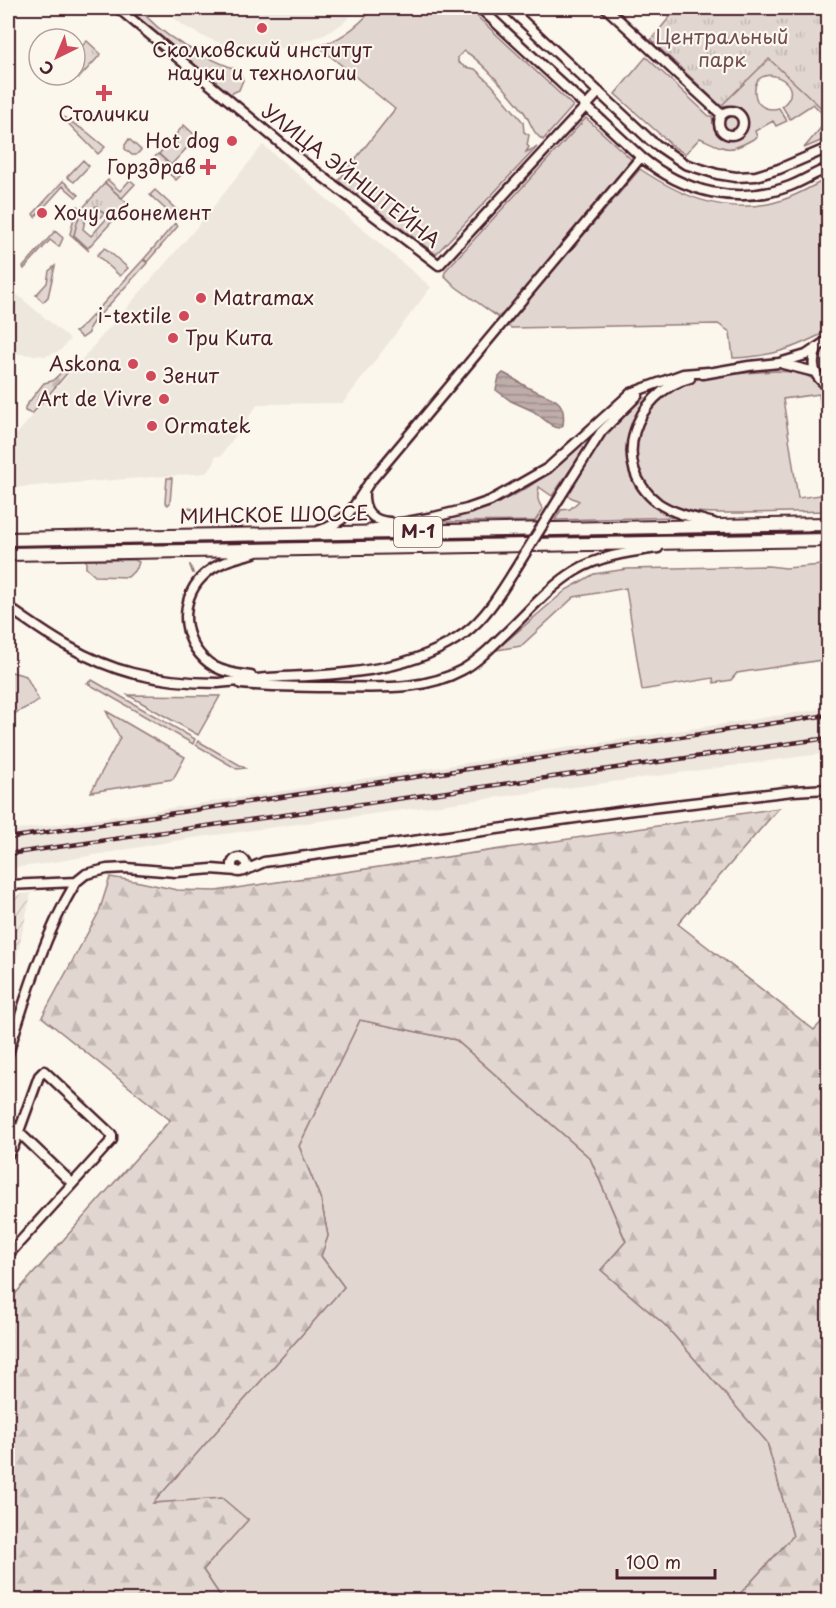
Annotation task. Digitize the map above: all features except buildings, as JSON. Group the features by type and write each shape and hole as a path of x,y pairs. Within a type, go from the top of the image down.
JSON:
{"highway":[{"name":"МИНСКОЕ ШОССЕ","path":"8,539 828,524"},
{"name":"МИНСКОЕ ШОССЕ","path":"8,554 828,540"}],"street":[{"name":"УЛИЦА ЭЙНШТЕЙНА","path":"118,8 302,161 439,265 599,92"},
{"path":"480,8 641,157 658,171 682,184 729,195 759,194 789,186 828,168"},
{"path":"509,8 651,141 674,158 699,170 736,177 766,174 828,148"},
{"path":"606,8 722,115"},
{"path":"307,534 336,525 345,519 364,492 641,157"},
{"path":"352,533 398,522 434,517 490,501 548,468 623,399 648,386 683,374 779,363 806,355 828,340"},
{"path":"817,349 814,356 815,372 819,380 828,386"},
{"path":"779,363 815,372"},
{"path":"708,372 672,384 655,396 637,420 632,454 638,477 657,501 676,512 726,525"},
{"path":"219,683 347,674 384,668 428,652 464,633 495,602 601,432 648,386"},
{"path":"364,492 363,505 368,513 376,519 398,522"},
{"path":"8,607 73,650 102,663 151,677 186,682 269,687 410,687 432,682 461,671 473,663 545,594 576,570 612,556 694,542"},
{"path":"266,678 228,672 205,660 191,642 185,618 195,585 212,568 267,549"},
{"path":"8,1054 50,933 76,882 86,874 107,868 176,872 212,869 240,871 264,862 625,812 793,791 828,789"},
{"path":"212,869 238,859 264,862"},
{"path":"238,859 246,864 240,871"},
{"path":"8,885 76,882"},
{"path":"8,1155 14,1145 39,1076 44,1071 112,1135 112,1140 8,1255"},
{"path":"8,1122 72,1183"}],"shaded area":[{"name":"Сколковский институт науки и технологии","path":"162,8 359,8 342,24 324,35 285,48 264,50 243,49 202,36 184,26"},
{"path":"263,145 431,287 343,403 258,404 221,456 215,456 214,464 206,473 8,488 8,444 197,227"},
{"path":"8,239 15,241 8,275"},
{"path":"8,287 70,339 60,351 46,356 8,353"},
{"path":"503,373 556,400 563,409 563,425 559,428 554,427 533,411 511,401 496,390 499,377"},
{"path":"828,708 828,753 186,839 8,868 8,831"},
{"path":"31,893 17,956 10,971 8,970 8,896"}],"green space":[{"path":"127,8 139,8 160,30 172,38 198,53 239,71 243,80 239,90 230,94"},
{"path":"374,8 468,8 573,106 543,140 534,131 519,105 487,69 464,51 458,57 458,62 465,67 475,69 492,85 523,122 524,132 529,135 527,145 529,147 526,152 537,147 436,254 338,181 395,109 318,46 349,32"},
{"name":"Центральный парк","path":"677,8 828,8 828,114 769,59 721,106 651,40"},
{"path":"687,8 828,94 828,119 813,104 790,119 782,106 789,97 790,89 779,77 770,75 762,77 757,83 756,98 763,107 779,108 787,121 776,126 773,121 755,131 757,137 734,148 723,148 700,138 685,154 674,147 615,94 646,57 709,116 712,116 715,130 721,138 731,140 740,137 747,123 745,112 719,104 656,45"},
{"path":"87,41 101,54 87,69"},
{"path":"60,115 87,132 105,147 98,154"},
{"path":"728,116 734,116 738,123 734,130 728,130 724,126 724,120"},
{"path":"586,118 632,160 507,310 498,317 456,287 444,275 446,270"},
{"path":"828,119 828,138 804,148"},
{"path":"184,125 197,137 171,165 159,154"},
{"path":"129,139 141,150 136,155 132,155 125,149"},
{"path":"158,154 172,166 171,168 167,164 165,167 170,171 173,167 181,175 176,180 153,159"},
{"path":"83,160 89,166 74,182 67,177"},
{"path":"640,169 670,187 700,200 733,206 768,204 784,200 828,178 828,331 804,343 782,350 733,358 730,332 718,324 511,328 507,325"},
{"path":"108,180 120,191 130,180 135,184 122,198 105,183"},
{"path":"63,181 79,195 76,197 63,186 35,217 33,214"},
{"path":"105,183 128,204 88,248 74,235 80,211","holes":["96,206 108,217 91,236 83,229 86,216"]},
{"path":"155,190 179,212 174,217 150,195"},
{"path":"78,206 82,209 74,235 89,251 70,234"},
{"path":"96,206 104,213 94,224 86,216"},
{"path":"175,223 178,226 147,262 144,259"},
{"path":"55,231 63,238 59,247 50,240 24,269 23,267"},
{"path":"105,248 128,268 120,276 97,255"},
{"path":"143,260 147,263 97,318 93,315"},
{"path":"55,266 48,297 43,302 36,295 47,283 49,271"},
{"path":"92,316 95,319 89,328 89,333 82,338 75,332"},
{"path":"828,345 828,380 821,372 819,363 821,354"},
{"path":"64,370 69,371 32,414 25,411 25,407 44,383 52,381"},
{"path":"775,371 804,375 820,385 828,437 825,438 819,394 783,399 798,498 828,494 828,511 695,512 678,509 659,499 646,485 639,468 636,450 639,431 646,413 658,398 675,386 697,379"},
{"path":"644,397 647,400 635,421 631,439 637,482 680,517 555,520 561,510 570,509 579,501 568,496 600,442 620,417"},
{"path":"595,434 552,496 539,487 538,499 543,509 535,521 438,522 472,512 515,495 543,476"},
{"path":"167,478 172,478 168,505 165,502"},
{"path":"86,560 135,560 139,562 137,568 128,577 95,576 86,568"},
{"path":"822,565 828,571 828,659 737,673 731,680 714,683 713,678 642,690 626,588 574,597 521,646 496,650 566,590 594,574 627,569 768,566 786,568"},
{"path":"8,671 26,676 39,701 8,717"},
{"path":"92,680 195,739 193,744 87,683"},
{"path":"128,695 220,696 198,735"},
{"path":"106,711 185,757 173,779 91,792 120,738"},
{"path":"198,741 245,768 237,769 196,745"},
{"path":"779,808 678,924 814,1030 828,1015 828,1600 745,1600 739,1595 793,1536 767,1442 665,1325 601,1270 626,1241 590,1158 456,1040 360,1020 299,1146 321,1200 328,1236 321,1256 344,1287 153,1503 222,1498 248,1520 203,1570 223,1600 8,1600 8,1302 170,1120 42,1017 99,912 110,877 177,890 216,891"},
{"path":"360,1020 456,1040 590,1158 626,1242 601,1270 665,1325 767,1442 793,1536 739,1595 745,1600 223,1600 203,1570 248,1519 153,1503 344,1287 321,1256 328,1236 321,1200 299,1146"}],"waterway":[{"path":"185,507 203,513 204,517"},
{"path":"190,565 193,573"}],"railway":[{"path":"8,838 828,715"},
{"path":"8,854 828,738"}],"place":[{"name":"Сколковский институт науки и технологии","path":"262,28"},
{"name":"Столички","path":"104,93"},
{"name":"Hot dog","path":"232,141"},
{"name":"Горздрав","path":"208,167"},
{"name":"Хочу абонемент","path":"42,213"},
{"name":"Matramax","path":"201,298"},
{"name":"i-textile","path":"184,316"},
{"name":"Три Кита","path":"173,338"},
{"name":"Askona","path":"133,364"},
{"name":"Зенит","path":"151,376"},
{"name":"Art de Vivre","path":"164,399"},
{"name":"Ormatek","path":"152,426"}]}
